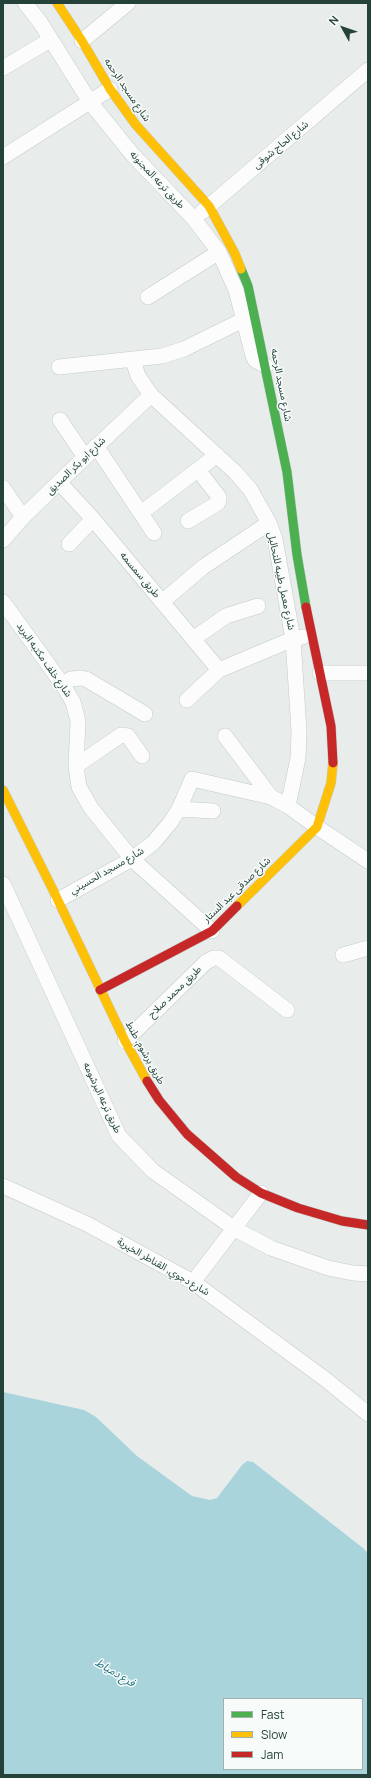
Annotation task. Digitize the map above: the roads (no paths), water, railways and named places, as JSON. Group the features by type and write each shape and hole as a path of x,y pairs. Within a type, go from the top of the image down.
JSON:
{"street":[{"name":"طريق ترعه المجنونه","path":"24,3 40,22 90,102 132,154 194,219 219,252 242,288 244,320 253,356 255,360 266,366"},
{"path":"82,41 128,3"},
{"path":"40,22 60,4"},
{"name":"شارع مسجد الرحمه","path":"60,4 110,89 141,131 209,206 235,254 242,288 266,366 287,472 294,532 312,635 331,726 334,757 331,783 317,827"},
{"path":"3,68 50,40"},
{"name":"شارع الحاج شوقى","path":"194,219 368,70"},
{"path":"3,156 110,89"},
{"path":"148,297 219,252"},
{"path":"59,367 162,356 184,349 244,320"},
{"name":"شارع معمل طيبه للتحاليل","path":"133,360 138,376 151,395 217,455 250,489 275,538 293,639 299,731 298,758 288,806"},
{"name":"شارع ابو بكر الصديق","path":"3,540 23,517 151,395"},
{"path":"60,420 91,452 141,513 154,534"},
{"path":"141,513 217,455"},
{"path":"188,521 218,503 220,500 198,470"},
{"name":"طريق سمسمه","path":"59,482 93,519 219,670"},
{"path":"3,488 23,517"},
{"path":"69,544 93,519"},
{"path":"162,602 202,567 269,524"},
{"name":"شارع خلف مكتبه البريد","path":"3,602 64,685 73,702 78,721 76,766 79,787 91,808 132,859 212,931"},
{"path":"193,639 226,616 258,606"},
{"path":"187,700 219,670 293,639 312,635"},
{"path":"320,673 368,673"},
{"path":"64,685 72,679 86,679 145,714"},
{"path":"76,766 121,735 128,736 142,756"},
{"path":"226,736 271,797 288,806 368,861"},
{"name":"شارع مسجد الحسيني","path":"58,900 143,852 162,834 179,809 191,780 271,797"},
{"name":"طريق برشوم, طنط","path":"3,790 58,900 125,1041 159,1100 187,1134 236,1177 261,1193 298,1208 342,1221 368,1225"},
{"path":"179,809 213,811"},
{"name":"شارع صدقى عبد الستار","path":"100,990 212,931 317,827"},
{"name":"طريق ترعه البرشومه","path":"3,884 119,1136 153,1171 235,1229 271,1248 328,1268 353,1273 368,1274"},
{"path":"343,955 368,948"},
{"name":"طريق محمد صلاح","path":"125,1041 206,962 214,958 219,958 286,1010"},
{"name":"شارع دجوي, القناطر الخيرية","path":"3,1186 23,1193 86,1224 193,1282 301,1361 368,1414"},
{"path":"193,1282 261,1193"}],"water":[{"name":"فرع دمياط","path":"3,1392 84,1410 96,1417 137,1456 192,1496 210,1500 217,1498 242,1465 247,1461 253,1462 368,1553 368,1775 3,1775"}]}
